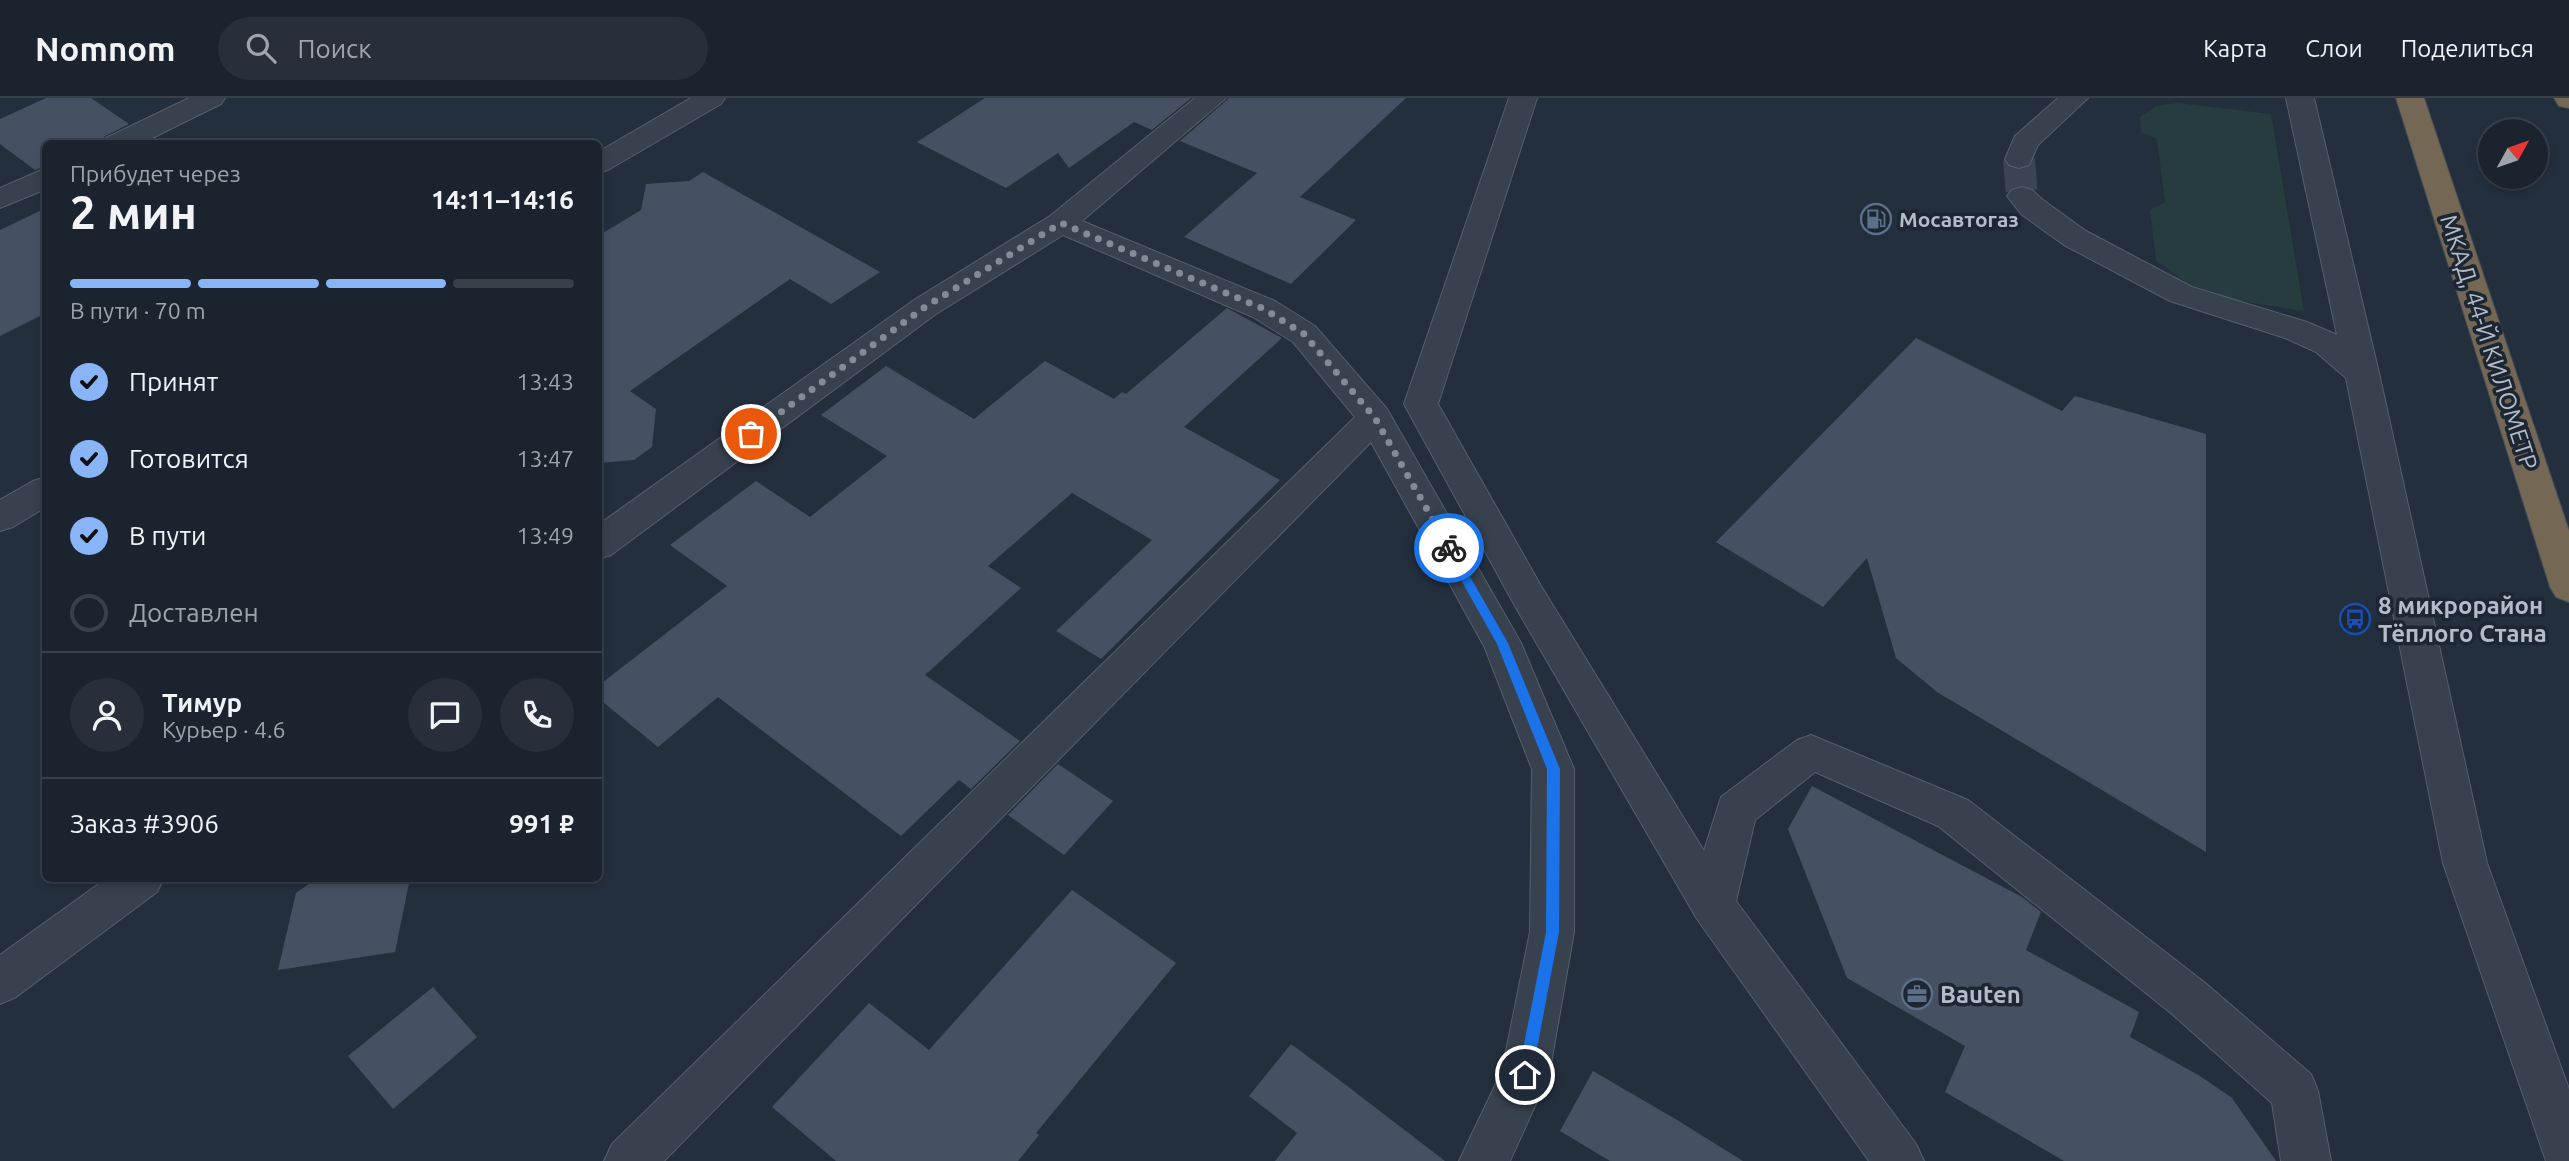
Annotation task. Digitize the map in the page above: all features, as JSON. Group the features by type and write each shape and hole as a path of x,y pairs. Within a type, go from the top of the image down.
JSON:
{"highway":[{"path":"2393,98 2435,178"},
{"name":"МКАД, 44-Й КИЛОМЕТР","path":"2410,98 2569,587"}],"street":[{"path":"124,140 211,98"},
{"path":"602,162 711,98"},
{"path":"602,542 925,307 1061,223 1212,98"},
{"path":"1524,98 1421,404 1528,596 1713,905 1899,1161"},
{"path":"2019,159 2025,142 2074,98"},
{"path":"2300,98 2362,373 2465,863 2569,1156"},
{"path":"0,199 42,179"},
{"path":"2022,196 2032,207 2075,238 2181,294 2297,330 2328,344 2362,373"},
{"path":"1061,223 1264,309 1304,334 1375,418 1502,643 1553,769 1552,932 1525,1075 1485,1161"},
{"path":"629,1161 1375,418"},
{"path":"0,517 42,492"},
{"path":"1713,905 1736,810 1811,752 1953,813 2188,998 2294,1091 2306,1161"},
{"path":"0,982 137,882"}],"green space":[{"path":"2177,103 2271,114 2304,311 2228,299 2186,283 2156,260 2150,210 2165,202 2157,139 2141,132 2140,117 2156,106"}],"building":[{"path":"46,98 91,98 129,124 105,136 102,140 42,140 42,167 35,170 0,144 0,119"},
{"path":"985,98 1191,98 1152,130 1134,122 1069,168 1058,153 1006,188 917,142"},
{"path":"1229,98 1406,98 1300,197 1356,220 1291,284 1184,237 1257,173 1180,141"},
{"path":"703,172 880,272 831,304 790,279 630,391 656,409 652,447 634,460 602,463 602,234 641,210 646,184 689,181"},
{"path":"42,210 42,315 0,336 0,230"},
{"path":"1227,308 1282,338 1184,427 1280,480 1101,659 1056,631 1152,540 1072,493 988,566 1021,588 925,675 1020,741 971,789 959,780 901,836 718,697 658,747 602,701 602,683 727,586 670,545 756,481 810,517 887,456 821,415 886,366 974,419 1045,361 1114,399 1122,392 1126,394"},
{"path":"1916,338 2062,411 2075,396 2206,434 2206,852 1937,692 1896,658 1867,558 1823,607 1716,542"},
{"path":"1058,764 1113,801 1064,855 1008,815"},
{"path":"1812,786 2022,897 2041,912 2026,950 2139,1012 2130,1037 2200,1076 2232,1098 2276,1161 2064,1161 1945,1092 1965,1046 1847,978 1788,829"},
{"path":"311,882 409,882 395,952 278,970 296,893"},
{"path":"1072,890 1176,963 1036,1133 1039,1135 1018,1161 836,1161 772,1107 869,1003 929,1050"},
{"path":"433,987 477,1037 393,1109 348,1056"},
{"path":"1291,1044 1445,1161 1275,1161 1297,1133 1249,1096"},
{"path":"1593,1071 1743,1161 1610,1161 1560,1131"}],"tunnel":[{"path":"2019,159 2022,196"}],"way so far":[{"path":"751,434 925,307 1061,223 1264,309 1304,334 1369,409 1449,548"}],"place":[{"name":"Мосавтогаз","path":"1876,219"},
{"name":"8 микрорайон Тёплого Стана","path":"2355,619"},
{"name":"Bauten","path":"1917,994"}],"route":[{"path":"1449,548 1502,643 1553,769 1552,932 1525,1075"}]}
